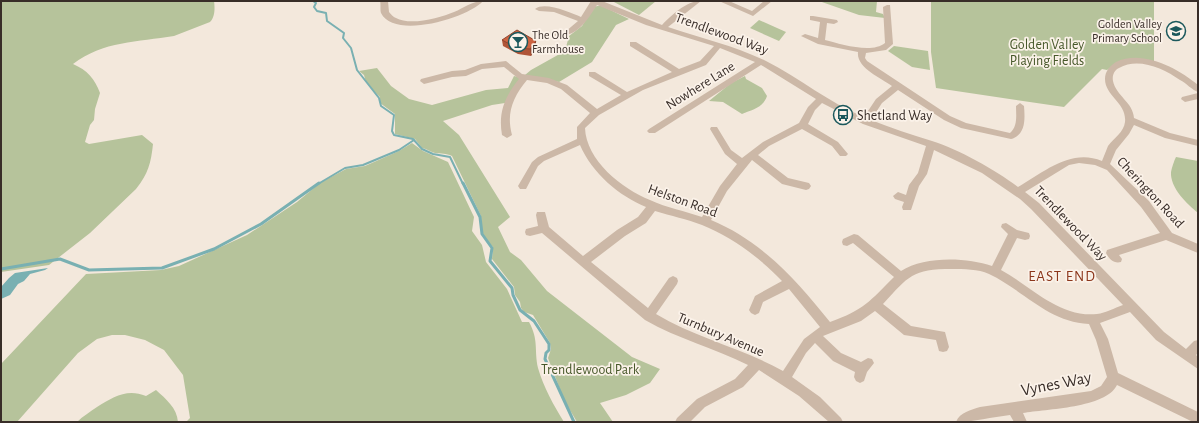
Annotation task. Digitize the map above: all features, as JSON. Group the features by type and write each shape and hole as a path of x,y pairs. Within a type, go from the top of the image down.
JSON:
{"street":[{"path":"384,1 383,8 387,15 396,21 404,23 427,23 466,14 479,1"},
{"path":"554,34 565,39 584,20 596,1"},
{"name":"Trendlewood Way","path":"596,1 663,28 719,45 761,62 822,100 866,122 931,144 970,162 1018,192 1053,223 1130,307 1160,336 1198,364"},
{"path":"663,28 673,18 697,1"},
{"path":"723,1 757,16 768,1"},
{"path":"539,9 555,10 584,20"},
{"path":"805,36 821,42 862,50 876,50 888,46 885,10"},
{"path":"813,18 834,22"},
{"path":"821,42 824,20"},
{"path":"522,186 535,164 541,159 581,142 580,132 583,125 596,113 648,85 703,63 719,45"},
{"path":"638,46 679,73"},
{"path":"862,50 861,57 863,62 953,122 1007,136 1015,134 1019,130 1020,106"},
{"name":"Nowhere Lane","path":"652,130 761,62"},
{"path":"1105,165 1113,148 1126,131 1130,120 1125,104 1108,80 1112,70 1117,65 1136,62 1158,65 1181,75 1198,89"},
{"path":"424,81 450,74 466,73 482,67 505,63 509,65 516,74 524,78 549,81 564,87 596,113"},
{"path":"592,74 628,96"},
{"path":"503,131 506,104 524,78"},
{"path":"866,122 881,97 888,91 898,86"},
{"path":"1185,99 1198,96"},
{"path":"706,222 716,199 743,164 752,155 773,140 802,125 806,120 811,106 822,100"},
{"path":"1130,120 1170,136 1198,143"},
{"path":"802,125 844,149"},
{"path":"714,129 728,152 743,164"},
{"name":"Helston Road","path":"581,142 598,165 636,198 653,206 706,222 750,247 775,266 791,282 828,328"},
{"path":"898,196 908,204 914,185 922,174 931,144"},
{"path":"752,155 790,186 806,186"},
{"name":"Cherington Road","path":"1018,192 1070,161 1090,160 1105,165 1113,170 1148,207 1167,235 1198,249"},
{"path":"584,261 621,233 642,220 653,206"},
{"path":"530,232 544,229 541,215"},
{"name":"Turnbury Avenue","path":"544,229 649,316 674,332 739,355 757,364 809,396 830,419"},
{"path":"994,272 1010,230 1025,236"},
{"path":"1117,259 1111,253 1167,235"},
{"path":"847,242 854,238 901,277"},
{"path":"784,380 798,355 816,337 828,328 849,321 876,305 901,277 911,270 930,266 971,266 994,272 1055,310 1074,317 1092,319 1130,307"},
{"path":"649,316 673,281"},
{"path":"755,310 759,299 791,282"},
{"path":"876,305 908,331 941,336 943,347"},
{"name":"Vynes Way","path":"962,422 980,413 1094,397 1100,394 1112,383 1113,377 1102,339 1092,319"},
{"path":"816,337 838,357 863,370"},
{"path":"1187,356 1198,345"},
{"path":"682,422 698,405 739,383 757,364"},
{"path":"1113,377 1198,418"},
{"path":"1014,409 1021,422"}],"green space":[{"path":"1,1 214,1 214,15 210,22 174,36 134,41 109,47 84,56 73,64 90,76 96,83 100,93 95,109 94,120 90,125 85,142 89,144 142,135 153,144 148,168 136,189 90,233 49,265 1,272"},
{"path":"612,1 656,1 639,15"},
{"path":"819,1 877,1 876,12 883,14 885,18 859,15"},
{"name":"Golden Valley Playing Fields","path":"931,1 1154,1 1154,61 1117,63 1107,70 1102,69 1064,107 936,88 931,52"},
{"path":"602,6 629,19 616,25 592,62 559,82 525,75 531,70 565,51 569,36 582,26 593,8"},
{"path":"759,20 786,32 779,41 750,28"},
{"path":"894,46 928,51 930,70 912,67 888,51"},
{"name":"Trendlewood Park","path":"377,68 391,86 409,99 432,105 486,90 508,88 514,76 522,78 505,103 492,105 443,121 459,135 510,217 498,227 510,252 521,260 547,291 632,357 660,369 650,383 626,395 600,403 613,422 577,422 564,400 548,358 551,349 550,343 533,315 524,312 521,308 520,302 515,295 514,287 492,259 493,247 482,235 481,216 452,156 433,153 422,148 415,139 395,134 395,114 380,103 380,97 370,87 366,82 364,75 359,71"},
{"path":"745,76 746,79 762,88 767,96 760,106 742,114 723,102 709,101 731,83"},
{"path":"412,143 423,151 448,162 474,217 472,231 482,245 486,262 507,289 522,322 529,322 532,328 540,375 549,396 564,422 186,422 190,418 183,375 164,350 145,340 125,335 112,335 97,339 78,353 17,422 1,422 1,364 86,274 161,270 179,266 247,235 297,202 320,183 346,169 365,166 399,151"},
{"path":"1176,157 1198,161 1198,213 1184,200 1173,184 1171,172"},
{"path":"156,390 167,400 176,412 178,422 77,422 97,407 115,397 126,393 146,396"}],"water":[{"path":"48,268 30,274 24,281 18,284 10,295 1,299 1,287 15,273"}],"building":[{"path":"517,30 536,41 530,49 517,48 502,40"}],"waterway":[{"path":"313,1 316,3 314,7 317,11 326,13 327,21 344,33 343,38 351,48 357,70 379,98 381,106 394,115 392,131 394,135 414,140"},
{"path":"318,184 345,168 363,165 399,150 414,140"},
{"path":"414,140 422,149 433,154 450,157 463,184"},
{"path":"1,269 60,259 89,270 162,268 214,249 261,224 319,183"},
{"path":"463,183 480,217 482,234 492,248 490,261 512,288 513,295 520,310 534,321 549,344 549,350 546,353 545,359 574,422"}],"place":[{"name":"Golden Valley Primary School","path":"1176,31"},
{"name":"The Old Farmhouse","path":"518,42"},
{"name":"Shetland Way","path":"843,115"}],"district":[{"name":"EAST END","path":"1062,276"}]}
